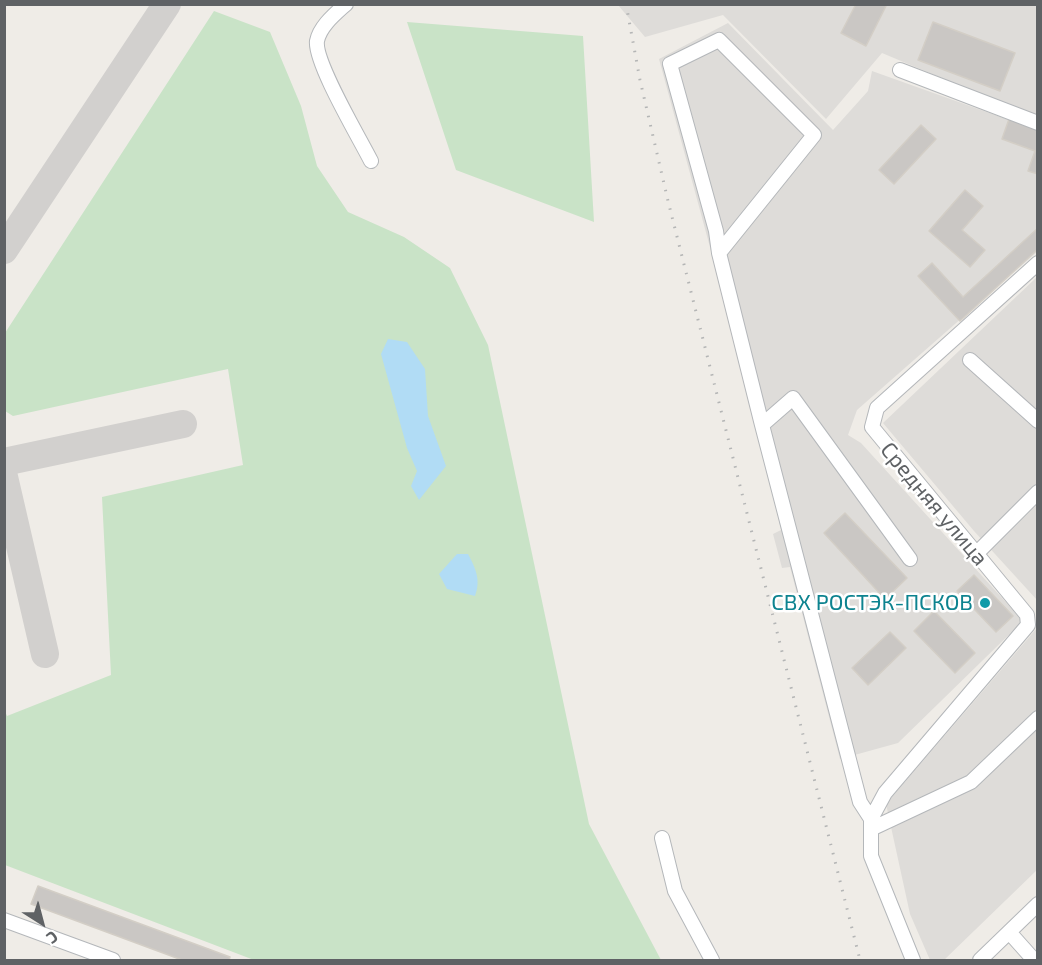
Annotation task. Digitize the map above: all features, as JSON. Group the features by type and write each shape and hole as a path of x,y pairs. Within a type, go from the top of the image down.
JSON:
{"street":[{"path":"346,4 323,28 317,42 320,62 371,161"},
{"path":"719,253 814,135 719,40 670,64 716,231 719,253 762,426 860,802 871,824 871,856 913,960"},
{"path":"900,70 1038,123"},
{"name":"Средняя улица","path":"871,824 885,793 1029,625 1027,615 872,427 877,408 1038,262"},
{"path":"970,360 1038,421"},
{"path":"762,426 793,398 910,559"},
{"path":"976,554 1038,492"},
{"path":"871,824 971,782 1038,718"},
{"path":"662,838 675,891 712,960"},
{"path":"980,960 1038,904"},
{"path":"4,920 113,960"},
{"path":"1009,932 1034,960"}],"shaded area":[{"path":"618,5 1037,5 1037,118 882,53 826,119 723,15 645,37"},
{"path":"728,23 833,130 868,91 872,71 1037,130 1037,252 857,410 848,435 861,443 1023,621 898,743 840,759 790,567 782,568 773,534 781,530 756,417 659,59"},
{"path":"1037,277 1037,600 974,531 883,423"},
{"path":"1037,628 1037,870 944,960 930,960 910,914 886,804"}],"green space":[{"path":"214,11 270,32 301,106 317,166 348,212 404,237 450,268 488,345 589,824 661,960 254,960 5,865 4,709 7,716 111,675 102,497 243,465 228,369 13,416 5,411 5,333"},
{"path":"407,22 583,36 594,222 456,170"}],"water":[{"path":"388,339 407,342 425,369 428,416 446,466 419,500 411,486 417,471 407,448 381,354"},
{"path":"457,554 468,554 473,565 478,580 475,596 447,589 439,574"}],"building":[{"path":"856,4 887,4 866,46 841,33"},
{"path":"933,22 1015,53 1000,91 918,60"},
{"path":"1009,119 1038,130 1038,174 1028,171 1035,151 1002,139"},
{"path":"921,125 936,139 894,184 879,170"},
{"path":"965,190 983,206 962,230 985,250 970,267 929,231"},
{"path":"1038,228 1038,249 960,321 918,276 932,263 963,297"},
{"path":"845,513 907,578 885,599 824,533"},
{"name":"СВХ РОСТЭК-ПСКОВ","path":"974,575 1013,616 996,632 957,591"},
{"path":"934,611 975,653 955,673 914,631"},
{"path":"890,632 906,648 868,685 852,668"},
{"path":"38,886 230,957 229,960 182,960 31,904"}],"taxiway":[{"path":"4,250 167,4"},
{"path":"4,462 183,424"},
{"path":"4,477 45,654"}],"railway":[{"path":"626,4 640,80 668,201 860,960"}],"place":[{"name":"СВХ РОСТЭК-ПСКОВ","path":"985,603"}]}
